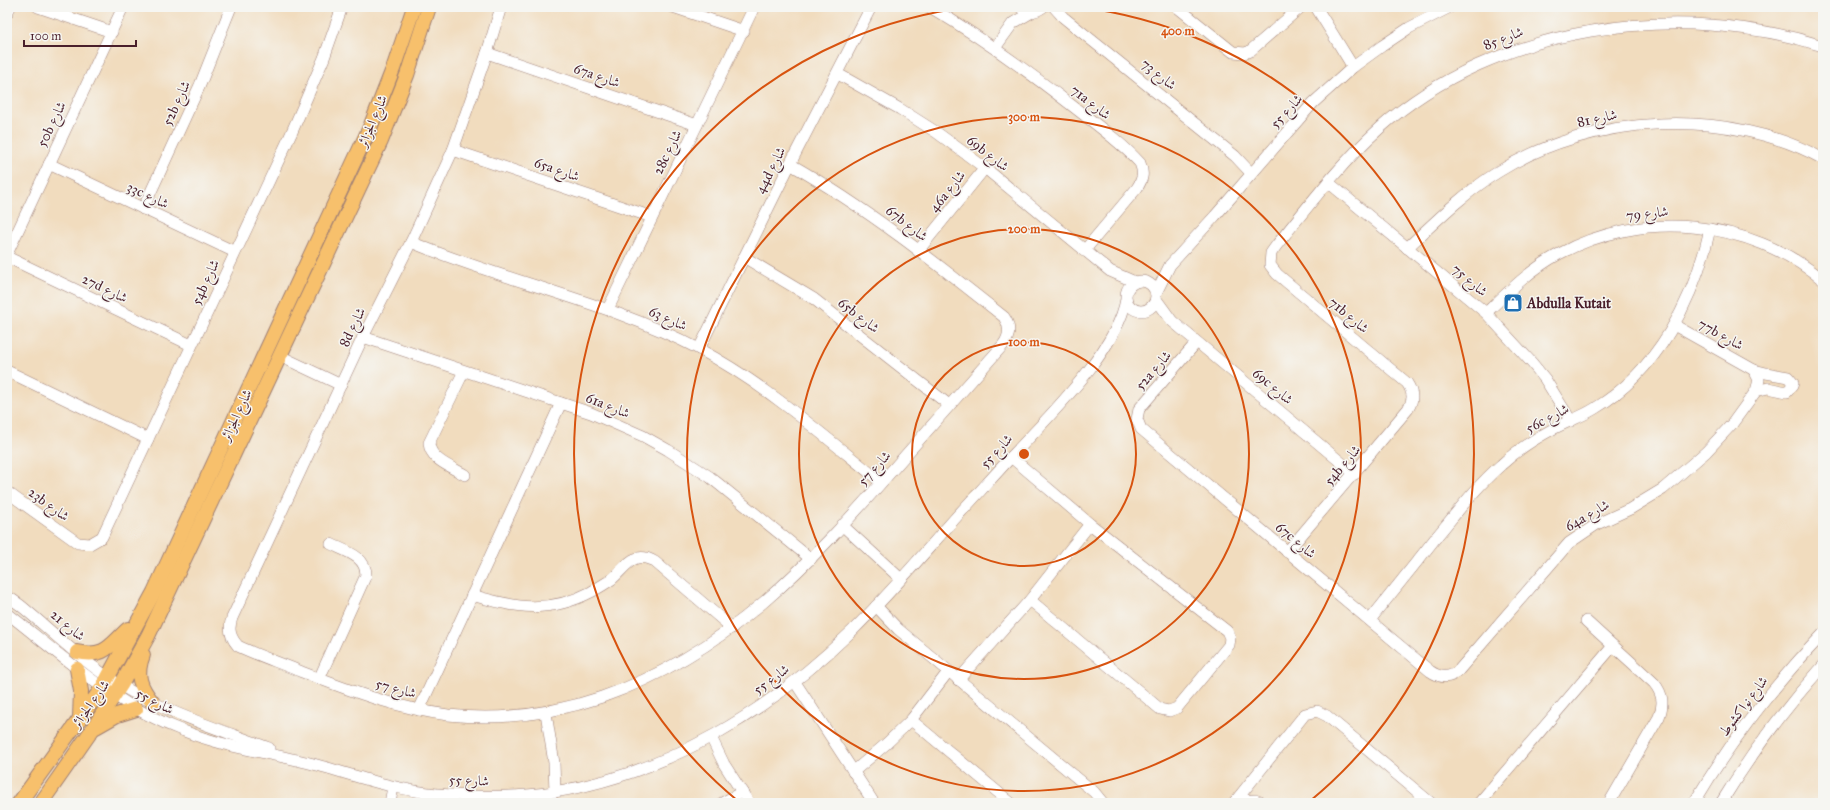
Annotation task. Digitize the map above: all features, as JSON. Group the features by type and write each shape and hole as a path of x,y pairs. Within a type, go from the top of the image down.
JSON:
{"main road":[{"name":"شارع الجزائر","path":"19,803 105,683 154,592 354,163 388,83 414,7"},
{"name":"شارع الجزائر","path":"41,803 92,730 117,691 148,636 381,141 407,75 429,7"},
{"path":"77,652 90,654 103,651 113,645 126,630 136,623"},
{"path":"148,636 139,665 138,676 144,692 153,703"},
{"path":"77,669 81,691 80,719"},
{"path":"92,730 114,716 136,709"}],"street":[{"path":"7,13 10,7"},
{"path":"38,7 112,32"},
{"name":"50b شارع","path":"7,254 123,7"},
{"name":"52b شارع","path":"143,209 200,84 231,7"},
{"name":"54b شارع","path":"73,540 84,545 90,544 102,537 312,87 342,7"},
{"name":"8d شارع","path":"246,649 238,646 233,640 230,633 230,625 363,337 411,242 453,150 487,53 501,7"},
{"path":"673,7 744,31"},
{"name":"28c شارع","path":"608,310 697,124 744,31 754,7"},
{"name":"44d شارع","path":"699,349 790,164 838,74 871,7"},
{"name":"71a شارع","path":"930,7 995,48 1079,111 1140,163 1143,171 1142,180 1137,188 1084,251"},
{"path":"1008,28 1014,7"},
{"name":"شارع 73","path":"1020,7 1027,11 1038,9 1063,17"},
{"name":"شارع 73","path":"1054,7 1063,17 1253,171"},
{"path":"1177,7 1233,52 1245,53 1255,47 1301,7"},
{"path":"1316,7 1355,65"},
{"name":"شارع 55","path":"1156,296 1170,265 1215,216 1313,103 1355,65 1409,28 1450,7"},
{"path":"995,48 1008,28 1019,18 1038,9"},
{"name":"شارع 85","path":"1270,258 1276,246 1328,182 1357,150 1381,127 1431,90 1486,61 1544,39 1580,30 1616,24 1653,21 1690,21 1727,24 1770,31 1823,46"},
{"name":"67a شارع","path":"487,53 697,124"},
{"name":"69b شارع","path":"838,74 918,120 985,168 1110,271 1138,281"},
{"name":"شارع 81","path":"1407,248 1452,205 1499,171 1548,147 1573,138 1605,130 1637,125 1670,123 1736,129 1793,145 1823,159"},
{"name":"65a شارع","path":"453,150 652,217"},
{"name":"33c شارع","path":"49,164 235,252"},
{"name":"67b شارع","path":"790,164 857,204 999,313"},
{"name":"46a شارع","path":"918,251 985,168"},
{"name":"شارع 75","path":"1328,182 1486,313 1545,379 1570,421"},
{"name":"شارع 79","path":"1486,313 1532,271 1558,254 1587,241 1617,232 1639,228 1685,226 1710,229 1738,235 1765,245 1791,258 1823,280"},
{"name":"56c شارع","path":"1370,620 1470,496 1502,464 1535,440 1593,410 1623,387 1651,358 1674,325 1698,271 1710,229"},
{"name":"شارع 63","path":"411,242 486,271 608,310 699,349 769,394 881,482"},
{"name":"65b شارع","path":"744,256 814,299 949,406"},
{"name":"27d شارع","path":"7,257 191,345"},
{"name":"71b شارع","path":"1270,258 1270,265 1277,274 1407,383 1412,393"},
{"name":"شارع 55","path":"1138,281 1170,265"},
{"name":"69b شارع","path":"1110,271 1126,296"},
{"path":"1138,281 1151,284 1156,296 1151,307 1145,310 1139,310 1131,307 1126,296 1128,289 1138,281"},
{"name":"شارع 55","path":"105,683 117,691 136,709 193,735 313,764 397,788 436,794 483,796 532,795 592,784 645,767 677,754 752,712 794,682 834,649 874,609 1063,401 1116,330 1123,314 1126,296"},
{"name":"69c شارع","path":"1156,296 1172,321 1196,343 1355,474"},
{"name":"شارع 55","path":"1116,330 1132,317 1145,310"},
{"name":"69c شارع","path":"1145,310 1172,321"},
{"name":"شارع 57","path":"246,649 369,697 419,710 481,717 546,713 611,694 662,672 698,652 732,628 771,596 811,559 1007,340 1009,334 1008,322 999,313"},
{"name":"77b شارع","path":"1674,325 1754,370"},
{"name":"61a شارع","path":"363,337 561,403 623,427 668,450 693,465 740,500 811,559"},
{"name":"52a شارع","path":"1137,419 1139,409 1196,343"},
{"path":"280,356 341,385"},
{"path":"1754,370 1788,377 1793,383 1790,390 1787,392 1768,388 1756,391 1759,380 1754,370"},
{"path":"464,371 429,443 432,455 465,475"},
{"path":"7,372 148,439"},
{"name":"64a شارع","path":"1444,677 1449,676 1459,670 1569,543 1597,524 1646,499 1678,478 1720,439 1756,391"},
{"name":"54b شارع","path":"1287,552 1355,474 1408,409 1412,399 1412,393"},
{"path":"419,710 561,403"},
{"name":"67c شارع","path":"1137,419 1138,425 1144,432 1430,671 1444,677"},
{"path":"1011,457 1090,524 1227,631 1230,638 1229,645 1177,708 1169,711 1160,709 1030,600"},
{"name":"23b شارع","path":"7,492 73,540"},
{"path":"958,680 1030,600 1090,524"},
{"path":"842,525 901,579"},
{"path":"320,679 366,575 366,569 361,560 331,544"},
{"path":"472,595 501,604 518,607 551,606 578,598 598,588 634,559 641,557 648,558 655,562 732,628"},
{"name":"شارع 21","path":"7,596 77,652 105,683"},
{"path":"874,609 1094,792 1103,803"},
{"name":"شارع 21","path":"7,613 77,669 105,683"},
{"path":"1586,622 1654,683 1659,689 1663,703 1659,717 1609,803"},
{"name":"شارع نواكشوط","path":"1694,803 1717,767 1760,707 1797,662 1823,634"},
{"path":"1479,803 1613,646"},
{"path":"1721,803 1756,748 1823,666"},
{"path":"853,772 911,720 948,672"},
{"path":"794,682 874,803"},
{"name":"شارع 55","path":"117,691 153,703 187,718 313,764"},
{"path":"1234,802 1305,714 1317,711 1323,713 1431,803"},
{"path":"546,713 559,791"},
{"path":"911,720 1011,803"},
{"path":"708,738 750,803"},
{"path":"390,803 397,788"},
{"path":"395,803 397,788"},
{"path":"722,803 742,792"},
{"path":"1234,802 1255,800 1263,803"}],"place":[{"name":"Abdulla Kutait","path":"1513,303"}]}
